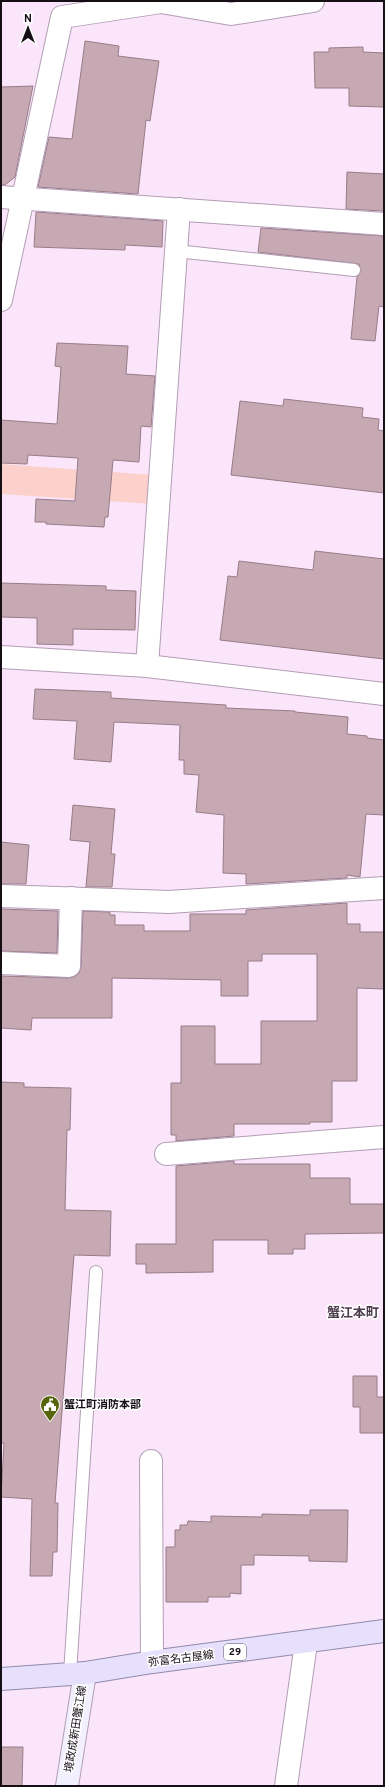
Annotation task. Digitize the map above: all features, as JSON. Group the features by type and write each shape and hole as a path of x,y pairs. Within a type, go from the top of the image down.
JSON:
{"main road":[{"name":"弥富名古屋線","path":"1,1679 77,1673 306,1643 384,1631"},
{"name":"境政成新田蟹江線","path":"67,1786 77,1673"}],"street":[{"path":"1,300 62,17 138,3 161,2 231,14 314,1"},
{"path":"1,197 384,224"},
{"path":"146,666 179,209"},
{"path":"1,657 146,666 384,694"},
{"path":"1,896 168,902 384,888"},
{"path":"1,963 68,966 71,898"},
{"path":"166,1154 384,1137"},
{"path":"151,1461 152,1662"},
{"path":"286,1786 306,1643"}],"lane":[{"path":"176,251 354,270"},
{"path":"77,1673 96,1272"}],"shaded area":[{"path":"1,464 154,475 153,504 1,494"}],"building":[{"path":"85,41 119,46 118,56 159,61 150,121 146,120 138,194 38,187 49,137 72,139"},
{"path":"363,47 363,52 384,53 384,107 349,106 349,88 315,88 314,52 329,52 329,48"},
{"path":"33,86 15,177 5,185 1,185 1,87"},
{"path":"347,172 384,174 384,211 346,209"},
{"path":"36,212 163,221 162,247 125,245 125,250 34,247"},
{"path":"261,228 384,236 384,307 379,306 375,341 351,339 357,277 361,271 359,264 258,252"},
{"path":"57,343 128,346 126,374 155,376 151,427 141,426 139,462 113,460 108,517 105,517 104,527 35,522 36,499 75,501 78,458 28,455 27,464 1,463 1,420 57,424 61,367 55,366"},
{"path":"284,399 363,408 362,417 379,419 378,430 384,431 384,493 231,475 240,401 283,406"},
{"path":"315,551 384,559 384,659 220,640 228,576 237,577 239,561 313,570"},
{"path":"1,583 106,586 106,590 136,591 135,630 73,629 73,645 37,644 37,618 1,617"},
{"path":"35,689 111,692 111,698 226,705 226,708 295,711 348,717 347,734 367,736 367,738 384,740 384,815 366,814 360,877 347,875 347,878 246,884 246,874 223,873 224,815 196,812 199,775 184,774 184,760 179,760 180,725 114,722 111,762 74,759 77,721 33,719"},
{"path":"73,805 115,809 111,854 115,854 112,887 86,887 90,842 70,840"},
{"path":"1,842 29,845 26,884 1,884"},
{"path":"347,903 347,924 360,924 360,932 384,932 384,989 357,988 357,1081 332,1081 332,1122 310,1122 310,1124 234,1124 234,1136 176,1141 176,1135 171,1135 171,1083 181,1083 181,1026 215,1026 215,1064 261,1064 261,1021 317,1021 317,954 262,954 262,961 248,961 248,996 221,996 221,980 112,978 112,1018 32,1018 31,1030 1,1028 1,976 68,978 74,977 79,973 81,966 83,911 110,912 110,915 115,915 115,925 144,925 144,931 190,931 190,914 246,914 246,910"},
{"path":"1,909 58,911 57,953 1,951"},
{"path":"1,1082 24,1083 24,1087 71,1088 70,1130 67,1130 65,1210 111,1211 110,1256 74,1255 55,1503 58,1503 57,1552 53,1552 52,1576 30,1576 32,1499 1,1497 4,1443 1,1443"},
{"path":"234,1161 234,1164 310,1164 310,1178 350,1178 350,1204 384,1204 384,1233 305,1234 305,1249 293,1249 293,1254 268,1254 268,1240 213,1240 213,1272 146,1273 146,1264 136,1264 136,1244 176,1244 176,1166"},
{"path":"353,1376 377,1376 377,1397 384,1397 384,1433 360,1433 360,1407 353,1407"},
{"path":"310,1510 348,1510 347,1562 309,1561 309,1556 254,1555 254,1565 241,1565 241,1594 230,1593 230,1597 208,1597 208,1602 166,1602 166,1547 175,1547 175,1530 180,1530 180,1525 187,1525 188,1521 211,1522 211,1516 262,1517 262,1514 310,1515"},
{"path":"1,1747 23,1747 22,1786 1,1786"}],"place":[{"name":"蟹江町消防本部","path":"50,1422"}],"district":[{"name":"蟹江本町","path":"353,1314"}]}
